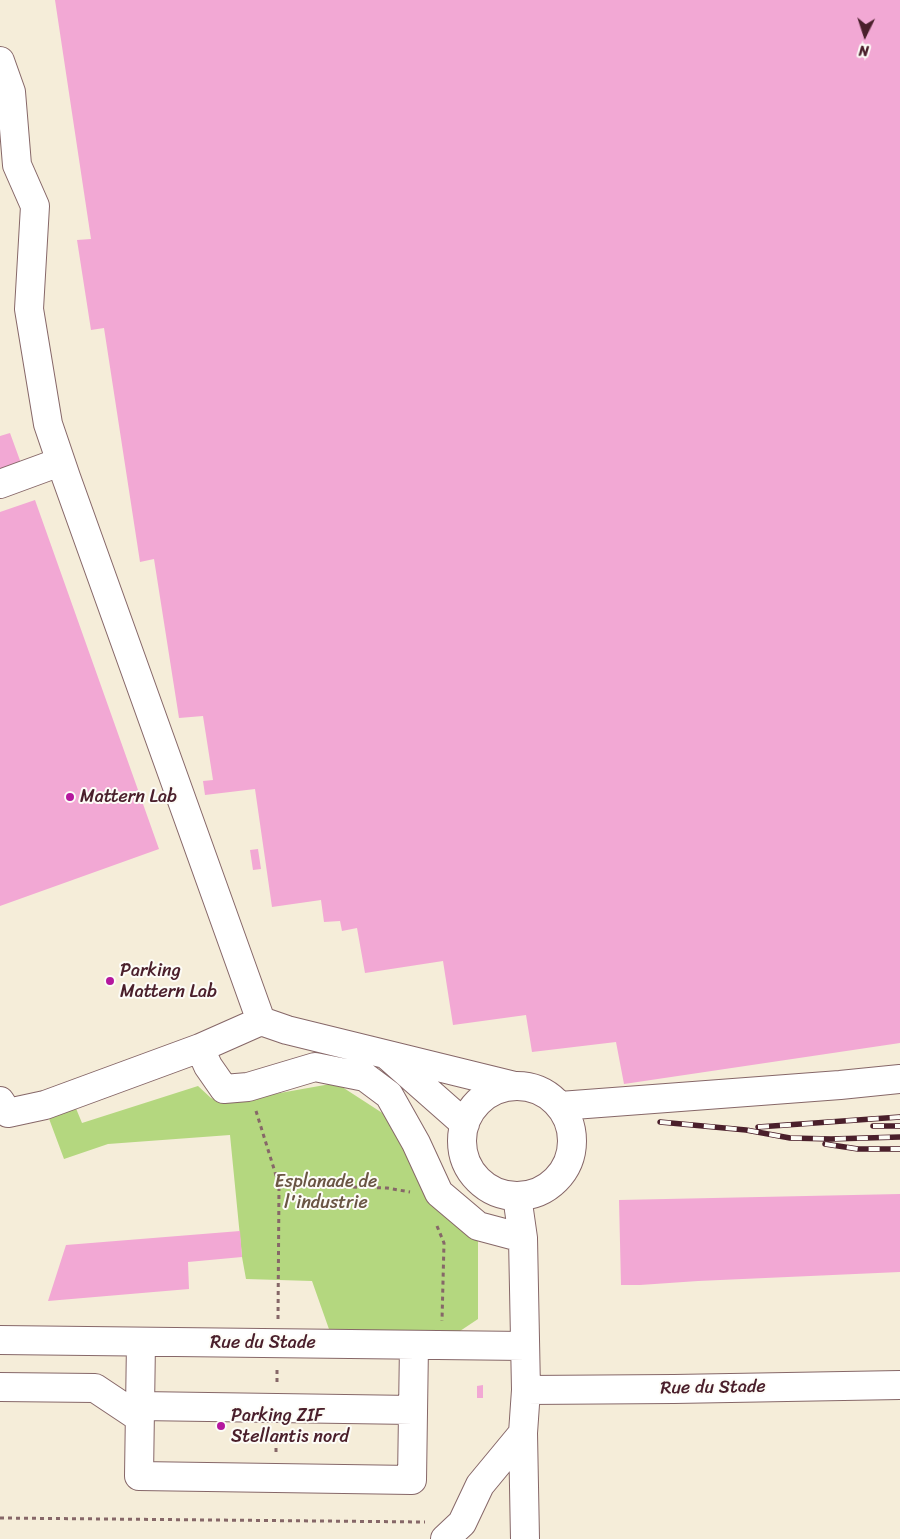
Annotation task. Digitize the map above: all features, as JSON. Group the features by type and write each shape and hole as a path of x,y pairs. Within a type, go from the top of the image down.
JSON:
{"street":[{"path":"0,61 11,92 18,165 35,206 29,310 48,424 261,1021"},
{"path":"0,484 60,462"},
{"path":"0,1102 8,1114 45,1105 200,1048 261,1021 287,1030 515,1086 532,1088 547,1095 560,1106 569,1121 572,1139 570,1156 563,1173 550,1185 534,1193 517,1196 500,1193 485,1185 472,1173 465,1158 462,1141 465,1124 473,1108 485,1097 499,1089 515,1086"},
{"path":"200,1048 208,1066 224,1089 248,1087 314,1067 365,1077 389,1095 416,1143 439,1193 478,1226 522,1238"},
{"path":"386,1054 465,1124"},
{"path":"560,1106 900,1079"},
{"path":"517,1196 522,1238 525,1346 526,1390 523,1433 525,1539"},
{"name":"Rue du Stade","path":"0,1340 525,1346"},
{"path":"141,1342 139,1476 412,1480 414,1345"},
{"name":"Rue du Stade","path":"526,1390 684,1389 900,1384"},
{"path":"0,1387 95,1388 140,1412 413,1410"},
{"path":"438,1531 462,1523 480,1485 523,1433"}],"path":[{"path":"248,1087 279,1185 278,1322"},
{"path":"279,1185 387,1188 414,1193"},
{"path":"434,1220 444,1243 442,1325"},
{"path":"0,1518 438,1531"}],"green space":[{"name":"Esplanade de l'industrie","path":"336,1083 387,1116 444,1216 478,1241 478,1319 457,1333 330,1332 312,1281 246,1279 242,1257 230,1135 108,1144 64,1159 48,1116 75,1106 82,1123 198,1086 211,1098 224,1103"}],"building":[{"path":"55,0 900,0 900,1043 624,1084 616,1042 532,1052 526,1015 453,1025 443,961 365,973 357,928 342,931 340,921 324,922 321,900 272,907 255,789 205,795 203,781 213,780 203,716 179,718 154,559 140,562 104,328 91,330 77,240 91,239"},
{"path":"10,433 22,466 0,474 0,436"},
{"path":"35,500 159,849 0,906 0,512"},
{"path":"258,849 261,869 253,870 250,850"},
{"path":"900,1194 900,1272 621,1285 619,1200"},
{"path":"240,1231 242,1257 188,1262 189,1289 48,1301 66,1245"},
{"path":"483,1385 483,1398 477,1398 477,1386"}],"railway":[{"path":"758,1127 900,1117"},
{"path":"660,1122 746,1130 790,1138 900,1137"},
{"path":"873,1126 900,1126"},
{"path":"825,1144 858,1149 900,1149"}],"place":[{"name":"Mattern Lab","path":"70,797"},
{"name":"Parking Mattern Lab","path":"110,981"},
{"name":"Parking ZIF Stellantis nord","path":"221,1426"}]}
